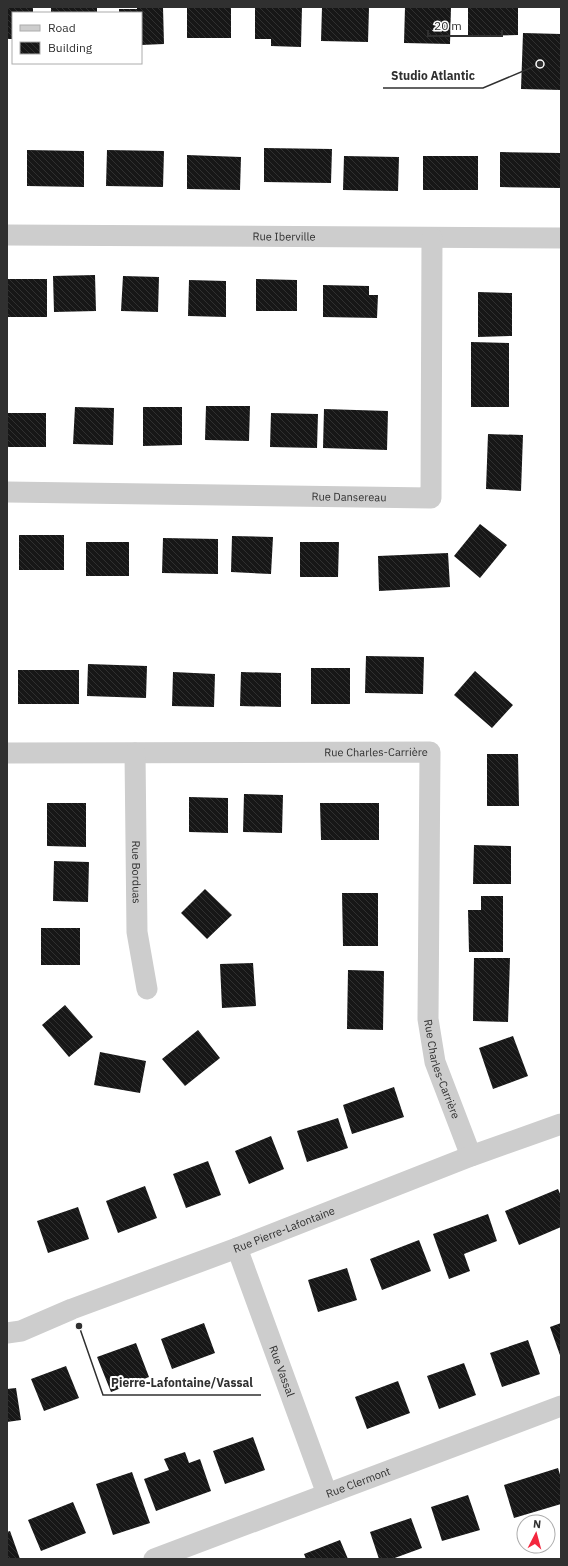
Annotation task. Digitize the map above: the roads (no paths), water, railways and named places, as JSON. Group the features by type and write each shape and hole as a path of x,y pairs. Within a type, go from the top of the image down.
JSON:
{"street":[{"name":"Rue Iberville","path":"7,235 561,238"},
{"name":"Rue Dansereau","path":"7,492 431,498 432,238"},
{"name":"Rue Charles-Carrière","path":"7,753 430,752 428,1019 435,1062 471,1156"},
{"name":"Rue Borduas","path":"135,753 138,932 147,989"},
{"name":"Rue Pierre-Lafontaine","path":"7,1333 21,1331 72,1309 237,1248 471,1156 561,1124"},
{"name":"Rue Vassal","path":"237,1248 327,1494"},
{"name":"Rue Clermont","path":"154,1559 561,1406"}],"place":[{"name":"Studio Atlantic","path":"540,64"},
{"name":"Pierre-Lafontaine/Vassal","path":"79,1326"}]}
